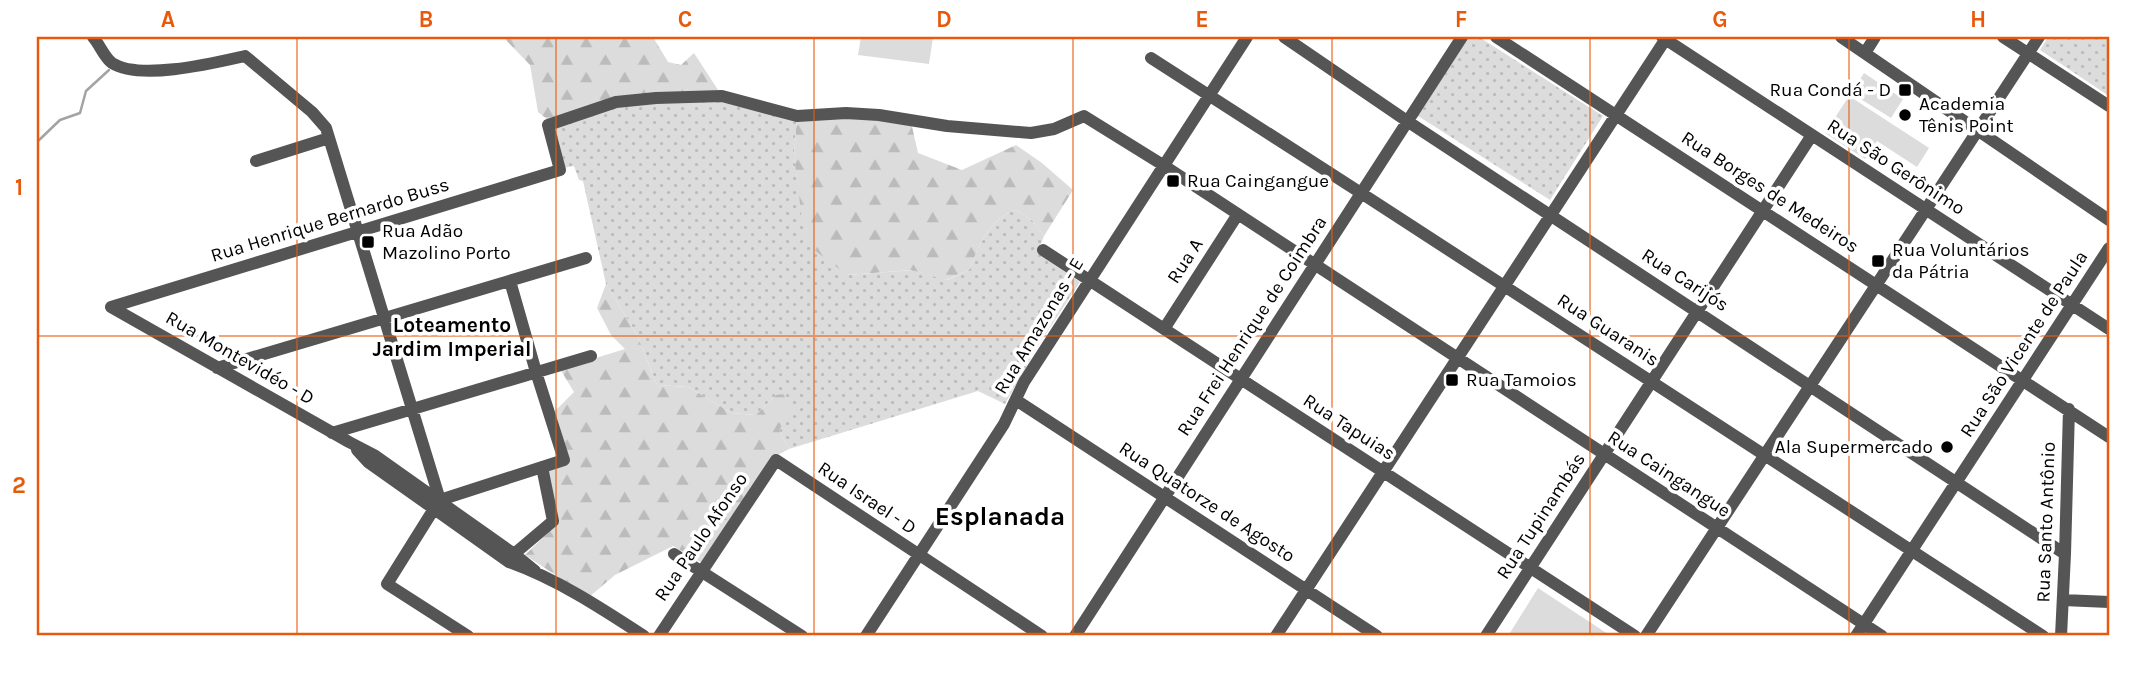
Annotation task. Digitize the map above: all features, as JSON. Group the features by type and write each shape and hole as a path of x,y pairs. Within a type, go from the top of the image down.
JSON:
{"street":[{"path":"93,37 109,60 122,68 187,68 245,56 312,111 328,133 412,409 437,504"},
{"name":"Rua Amazonas - E","path":"866,636 1004,424 1024,382 1247,37"},
{"name":"Rua Carijós","path":"1284,37 2065,554"},
{"name":"Rua Frei Henrique de Coimbra","path":"1075,636 1461,37"},
{"name":"Rua Borges de Medeiros","path":"1496,37 2109,437"},
{"path":"1841,37 2109,220"},
{"path":"1865,53 1875,37"},
{"path":"2003,37 2109,106"},
{"path":"1646,636 2039,37"},
{"path":"1276,636 1665,38"},
{"name":"Rua São Gerônimo","path":"1665,38 2109,329"},
{"name":"Rua Guaranis","path":"1151,58 2043,636"},
{"name":"Rua Caingangue","path":"559,170 548,125 616,102 722,96 797,116 846,113 879,115 947,126 1031,133 1054,129 1084,116 1458,357 1882,636"},
{"path":"256,161 328,133"},
{"name":"Rua Tupinambás","path":"1486,636 1812,135"},
{"name":"Rua Henrique Bernardo Buss","path":"111,307 559,170"},
{"name":"Rua A","path":"1164,329 1238,214"},
{"name":"Rua São Vicente de Paula","path":"1857,636 2109,248"},
{"name":"Rua Tapuias","path":"1043,250 1635,636"},
{"path":"217,368 586,258"},
{"path":"461,634 387,584 437,504 564,460 510,281"},
{"name":"Rua Montevidéo - D","path":"111,307 374,455 398,477 514,554 534,571"},
{"path":"332,433 591,356"},
{"name":"Rua Quatorze de Agosto","path":"1016,400 1377,636"},
{"name":"Rua Santo Antônio","path":"2061,636 2069,409"},
{"name":"Rua Israel - D","path":"776,460 1042,636"},
{"name":"Rua Paulo Afonso","path":"659,636 776,460"},
{"path":"514,554 553,521 542,467"},
{"name":"Rua Montevidéo - D","path":"437,504 509,562 534,571 578,595 644,636"},
{"path":"674,554 802,636"},
{"path":"2063,600 2109,602"}],"green space":[{"path":"503,37 653,37 668,62 681,65 694,53 722,96 656,98 552,123 538,112 530,65"},
{"path":"861,37 933,37 929,64 858,55"},
{"path":"1469,37 1479,37 1603,116 1550,200 1418,116"},
{"path":"2048,37 2109,37 2109,96 2040,50"},
{"path":"1864,73 1903,99 1891,118 1851,93"},
{"path":"722,96 797,116 794,157 800,199 847,275 913,270 947,280 969,270 986,234 999,219 1016,210 1032,220 1044,236 1038,251 1080,282 1039,344 1005,404 978,391 789,449 779,430 776,395 756,415 732,413 688,387 657,385 638,337 606,284 583,181 579,180 574,166 563,168 552,123 616,102"},
{"path":"1849,96 1929,148 1917,167 1877,141 1865,159 1825,133"},
{"path":"797,116 911,122 918,153 962,170 1016,145 1073,190 1044,236 1032,220 1016,210 1007,214 986,234 969,270 946,280 912,270 847,275 805,243 794,157"},
{"path":"606,284 638,337 657,385 688,387 732,413 756,415 776,395 785,394 793,411 779,430 789,449 772,458 702,563 673,546 615,575 589,597 525,555 559,522 547,469 570,461 555,411 574,392 560,369 625,349 611,335 597,308"},
{"path":"1538,588 1611,636 1508,636"}],"waterway":[{"path":"37,142 60,120 80,113 86,91 109,70"}],"place":[{"name":"Rua Condá - D","path":"1905,90"},
{"name":"Academia Tênis Point","path":"1905,115"},
{"name":"Rua Caingangue","path":"1173,181"},
{"name":"Rua Adão Mazolino Porto","path":"368,242"},
{"name":"Rua Voluntários da Pátria","path":"1878,261"},
{"name":"Rua Tamoios","path":"1452,380"},
{"name":"Ala Supermercado","path":"1947,447"}],"district":[{"name":"Loteamento Jardim Imperial","path":"452,337"},
{"name":"Esplanada","path":"1000,516"}]}
